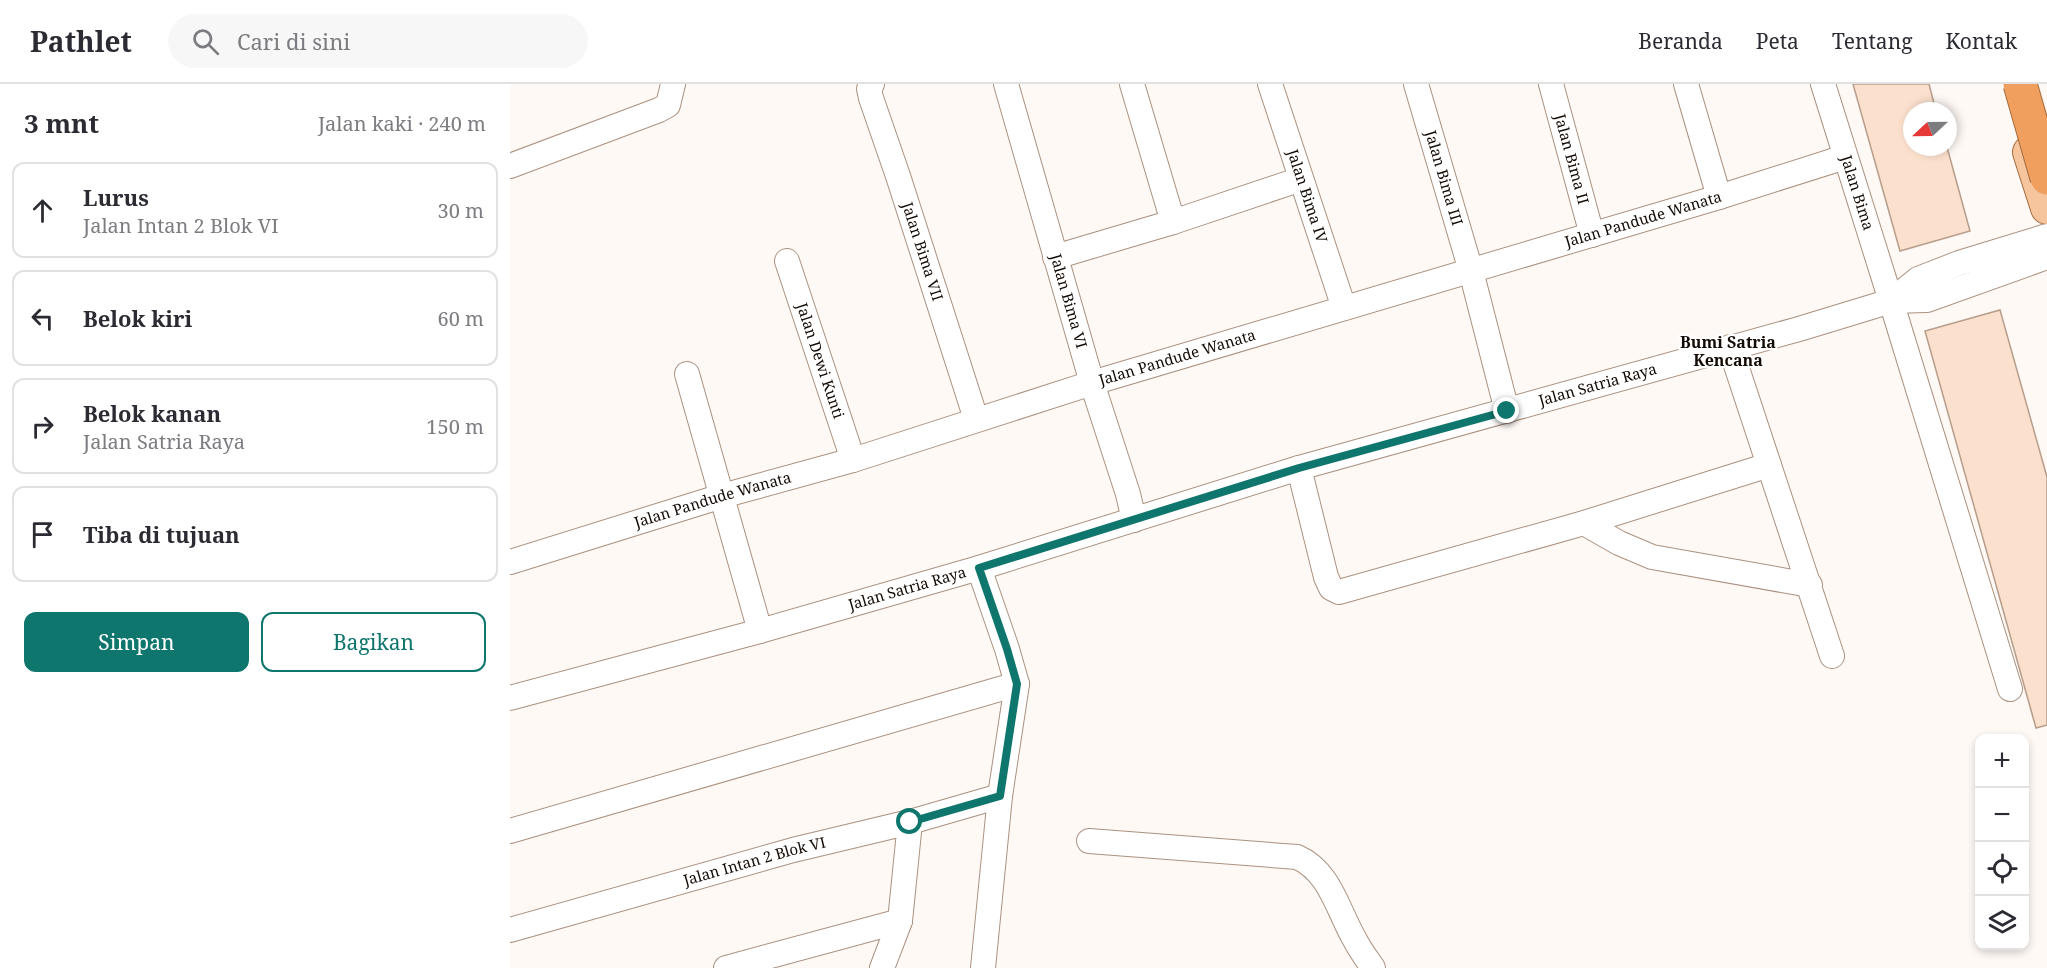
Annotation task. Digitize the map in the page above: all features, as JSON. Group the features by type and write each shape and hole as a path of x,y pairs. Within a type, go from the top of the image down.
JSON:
{"highway":[{"path":"2017,90 2047,178"}],"main road":[{"path":"2017,90 2047,208"}],"street":[{"path":"510,166 659,110 668,105 673,84"},
{"name":"Jalan Bima VII","path":"872,84 869,89 871,98 976,419"},
{"name":"Jalan Bima VI","path":"1006,84 1134,520"},
{"path":"1132,84 1173,222"},
{"name":"Jalan Bima IV","path":"1270,84 1344,308"},
{"name":"Jalan Bima III","path":"1416,84 1471,271 1507,411"},
{"name":"Jalan Bima II","path":"1551,84 1592,235"},
{"path":"1686,84 1719,197"},
{"name":"Jalan Bima","path":"1823,84 2010,688"},
{"name":"Jalan Pandude Wanata","path":"510,562 722,496 853,460 1092,383 1719,197 1845,157"},
{"path":"1055,257 1173,222 1301,179"},
{"name":"Jalan Satria Raya","path":"1892,301 1918,279 2047,236"},
{"name":"Jalan Satria Raya","path":"510,699 979,568 1299,468 1892,301 1927,300 2047,257"},
{"name":"Jalan Dewi Kunti","path":"787,261 853,460"},
{"path":"1730,347 1832,656"},
{"path":"687,374 760,631"},
{"path":"1299,468 1326,577 1331,588 1337,592 1584,523 1769,465"},
{"path":"1584,523 1619,543 1652,557 1810,585"},
{"path":"979,568 1017,684 1000,796 983,968"},
{"path":"510,831 1017,684"},
{"name":"Jalan Intan 2 Blok VI","path":"510,930 793,850 910,822 1000,796"},
{"path":"882,968 900,921 910,822"},
{"path":"1089,841 1297,857 1304,860 1313,866 1327,884 1355,940 1373,968"},
{"path":"726,968 900,921"}],"building":[{"path":"1853,84 1929,84 1934,102 1903,102 1903,156 1949,156 1970,231 1900,251"},
{"path":"2000,310 2047,477 2047,725 2036,728 1925,331"}],"district":[{"name":"Bumi Satria Kencana","path":"1728,351"}],"route":[{"path":"910,822 1000,796 1017,684 979,568 1299,468 1507,411"}]}
